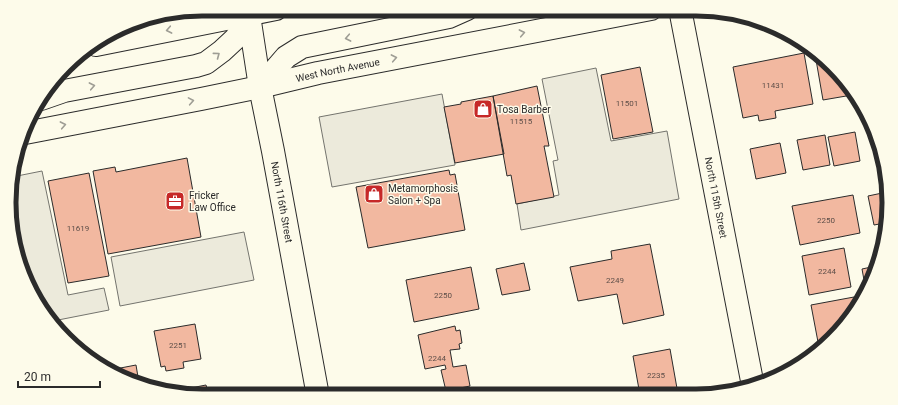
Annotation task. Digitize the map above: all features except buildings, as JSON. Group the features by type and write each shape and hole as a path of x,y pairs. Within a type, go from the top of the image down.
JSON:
{"main road":[{"path":"106,43 230,16"},
{"path":"49,96 64,91 206,63 236,38 246,16"},
{"name":"North 116th Street","path":"249,16 260,87 317,389"},
{"path":"260,87 286,57 302,47 451,16"},
{"name":"West North Avenue","path":"30,132 260,87 318,73 615,16"},
{"name":"North 115th Street","path":"681,16 752,380"}],"shaded area":[{"path":"596,68 611,141 667,131 679,199 521,230 517,204 559,195 553,161 558,160 542,79"},
{"path":"442,94 455,165 332,187 319,117"},
{"path":"42,171 68,295 104,288 109,310 58,320 47,306 30,274 22,251 16,215 16,190 18,176"},
{"path":"244,232 254,280 120,306 111,257"}],"place":[{"name":"Tosa Barber","path":"483,109"},
{"name":"Metamorphosis Salon + Spa","path":"374,194"},
{"name":"Fricker Law Office","path":"175,201"}]}
